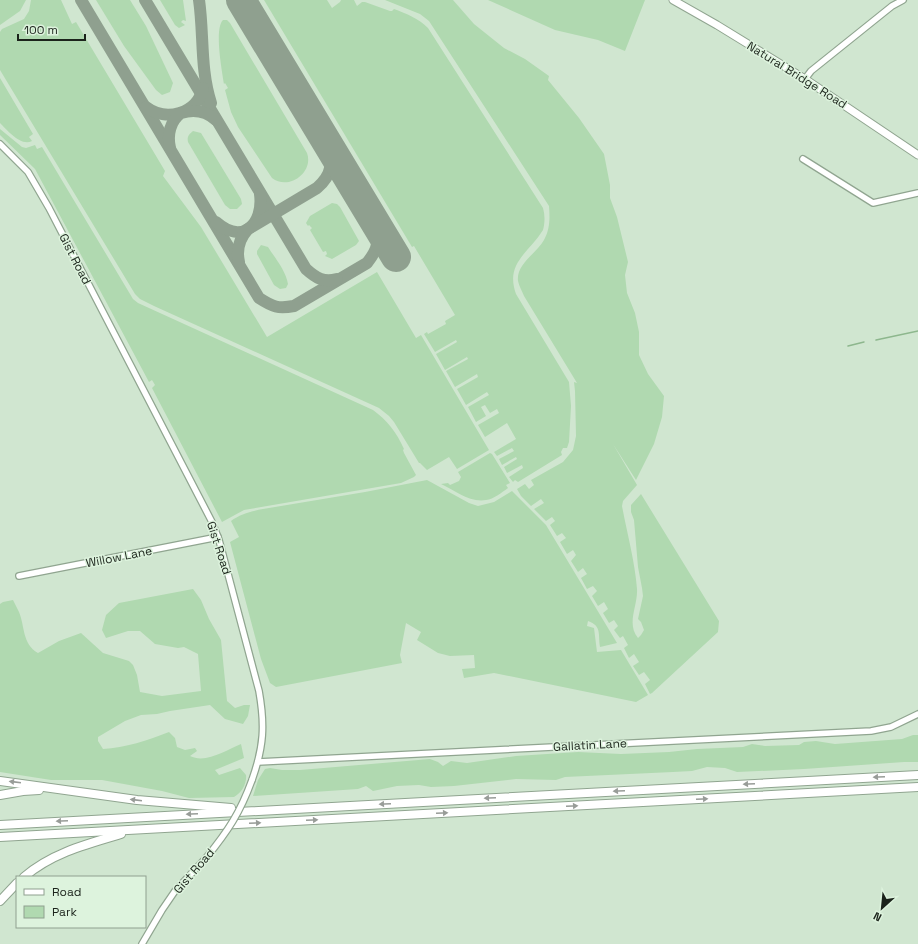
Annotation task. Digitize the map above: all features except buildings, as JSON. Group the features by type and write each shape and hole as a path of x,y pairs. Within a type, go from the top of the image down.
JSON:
{"highway":[{"path":"0,825 918,775"},
{"path":"0,780 57,790 154,802 259,810"},
{"path":"0,837 918,787"},
{"path":"0,795 23,790 57,790"},
{"path":"25,876 43,863 73,849 132,830"},
{"path":"0,901 16,884"}],"main road":[{"name":"Natural Bridge Road","path":"673,0 805,79 918,155"}],"street":[{"path":"805,79 810,71 892,6 903,0"},
{"name":"Gist Road","path":"0,144 28,172 49,208 212,522 218,537 263,714 263,734 258,762 238,814 225,835 175,891 142,944"},
{"path":"803,159 873,203 918,193"},
{"name":"Willow Lane","path":"19,576 218,537"},
{"name":"Gallatin Lane","path":"258,762 871,731 891,727 918,714"}],"green space":[{"path":"0,0 26,0 20,11 0,25"},
{"path":"31,0 61,0 72,24 76,22 165,171 163,176 201,227 267,337 377,272 416,338 421,335 489,450 457,469 449,457 427,470 419,463 394,422 379,408 140,299 135,294 0,70 0,32 2,29 24,19 29,11"},
{"path":"96,0 130,0 146,26 173,83 170,92 162,95 156,90 124,46"},
{"path":"160,0 183,0 186,21 183,20 181,22 185,25 179,28 175,25"},
{"path":"264,0 327,0 332,8 341,0 354,0 357,6 362,2 365,2 390,11 394,9 416,19 428,28 543,208 543,230 516,266 513,274 513,283 516,294 569,382 571,406 569,442 567,448 563,448 561,452 562,455 518,482 515,480 513,482 509,477 523,468 522,465 507,473 504,467 517,459 516,457 502,465 499,459 514,451 512,448 497,456 494,452 516,439 507,423 485,437 478,425 499,413 497,409 490,413 485,405 481,407 486,416 476,422 468,407 489,395 487,392 466,405 457,389 478,377 477,374 455,387 446,371 468,359 467,357 445,370 436,354 457,342 456,340 435,352 424,334 427,332 428,334 446,324 445,321 455,315 414,246 412,247"},
{"path":"385,0 453,0 474,24 504,48 525,59 549,76 548,80 579,118 604,154 610,185 610,198 617,217 628,262 625,275 627,293 635,313 639,332 639,355 648,374 664,396 662,417 654,444 636,480 613,444 637,485 623,501 622,506 633,558 637,589 633,615 633,627 638,638 644,630 638,619 643,596 631,505 641,494 719,621 718,632 650,694 645,684 650,680 644,672 639,675 633,666 639,662 634,654 629,658 624,648 628,645 623,636 620,638 614,630 618,626 614,620 609,623 603,613 608,609 604,602 598,606 592,596 597,591 593,586 587,589 581,578 587,574 583,568 578,572 571,561 576,555 573,550 567,554 560,542 566,538 562,533 557,536 550,525 555,521 552,517 546,521 534,509 544,503 541,499 531,506 521,496 517,489 525,484 529,489 534,485 531,480 563,462 573,450 576,436 574,382 577,383 524,296 518,281 520,269 541,245 546,236 549,223 549,206 429,21 420,14"},
{"path":"488,0 645,0 625,51 598,40 555,30"},
{"path":"223,20 227,20 230,23 307,153 307,167 298,178 292,181 279,181 272,178 238,127 231,112 225,90 228,88 225,83 224,84 219,50 219,32 220,25"},
{"path":"0,78 33,134 29,137 32,141 23,142 19,140 0,123"},
{"path":"0,129 22,147 26,148 35,145 37,149 42,147 133,299 138,303 373,410 383,418 395,432 416,475 401,483 244,510 222,522 152,388 155,385 152,380 149,382 35,169 0,135"},
{"path":"193,131 201,133 241,199 242,204 237,209 230,209 225,205 188,142 188,136"},
{"path":"332,203 337,204 340,207 359,241 356,245 332,259 325,256 327,254 326,251 323,252 310,230 312,228 306,223 310,216"},
{"path":"261,245 268,247 283,269 288,284 286,288 280,289 274,285 257,254 257,251"},
{"path":"490,453 510,483 506,485 508,488 497,496 486,500 474,500 441,484 448,483 450,485 459,481 461,477 458,472"},
{"path":"427,480 469,503 478,506 494,502 512,491 546,525 617,643 600,647 599,634 596,625 588,621 587,626 594,628 597,652 621,650 648,695 636,702 494,673 464,678 462,669 475,668 474,655 450,656 438,653 417,640 421,632 406,623 400,655 402,663 276,687 270,683 261,659 230,542 239,537 231,521 242,515 259,510"},
{"path":"193,589 201,600 209,619 221,640 227,701 235,708 250,705 248,716 243,724 225,719 210,705 157,714 141,715 125,721 98,737 98,741 103,749 120,747 169,732 175,738 177,747 185,750 195,748 197,751 190,756 196,758 216,755 241,744 244,758 215,770 219,775 240,768 246,775 246,781 239,793 234,797 189,798 162,791 102,780 51,780 0,772 0,604 13,600 21,617 29,645 38,653 59,641 81,633 103,653 129,661 133,665 137,675 140,692 162,696 201,691 198,654 184,647 178,648 155,644 140,631 128,631 106,638 102,630 106,615 119,603"},
{"path":"913,735 918,735 918,762 737,772 725,768 707,767 692,771 565,777 556,780 516,779 454,786 397,786 373,791 366,786 358,789 253,796 258,780 265,769 270,768 300,770 430,759 443,766 451,761 467,763 516,756 578,752 621,754 669,752 743,747 752,744 765,746 799,745 804,742 816,741 835,744 902,739"}],"waterway":[{"path":"876,340 918,331"},
{"path":"848,346 864,342"}],"taxiway":[{"path":"81,0 259,298 276,306 294,306 367,263 377,246 376,225"},
{"path":"145,0 306,269 320,279 337,279"},
{"path":"199,0 205,77 211,103"},
{"path":"146,107 154,112 162,114 180,113 194,104 200,97 203,88"},
{"path":"170,148 170,129 174,120 181,113 195,111 204,113 216,120"},
{"path":"239,262 239,244 248,229 317,188 326,178 329,173 331,162 327,143"},
{"path":"216,222 226,229 234,232 249,228 255,223 258,215 260,194"}],"runway":[{"path":"241,0 396,257"}]}
